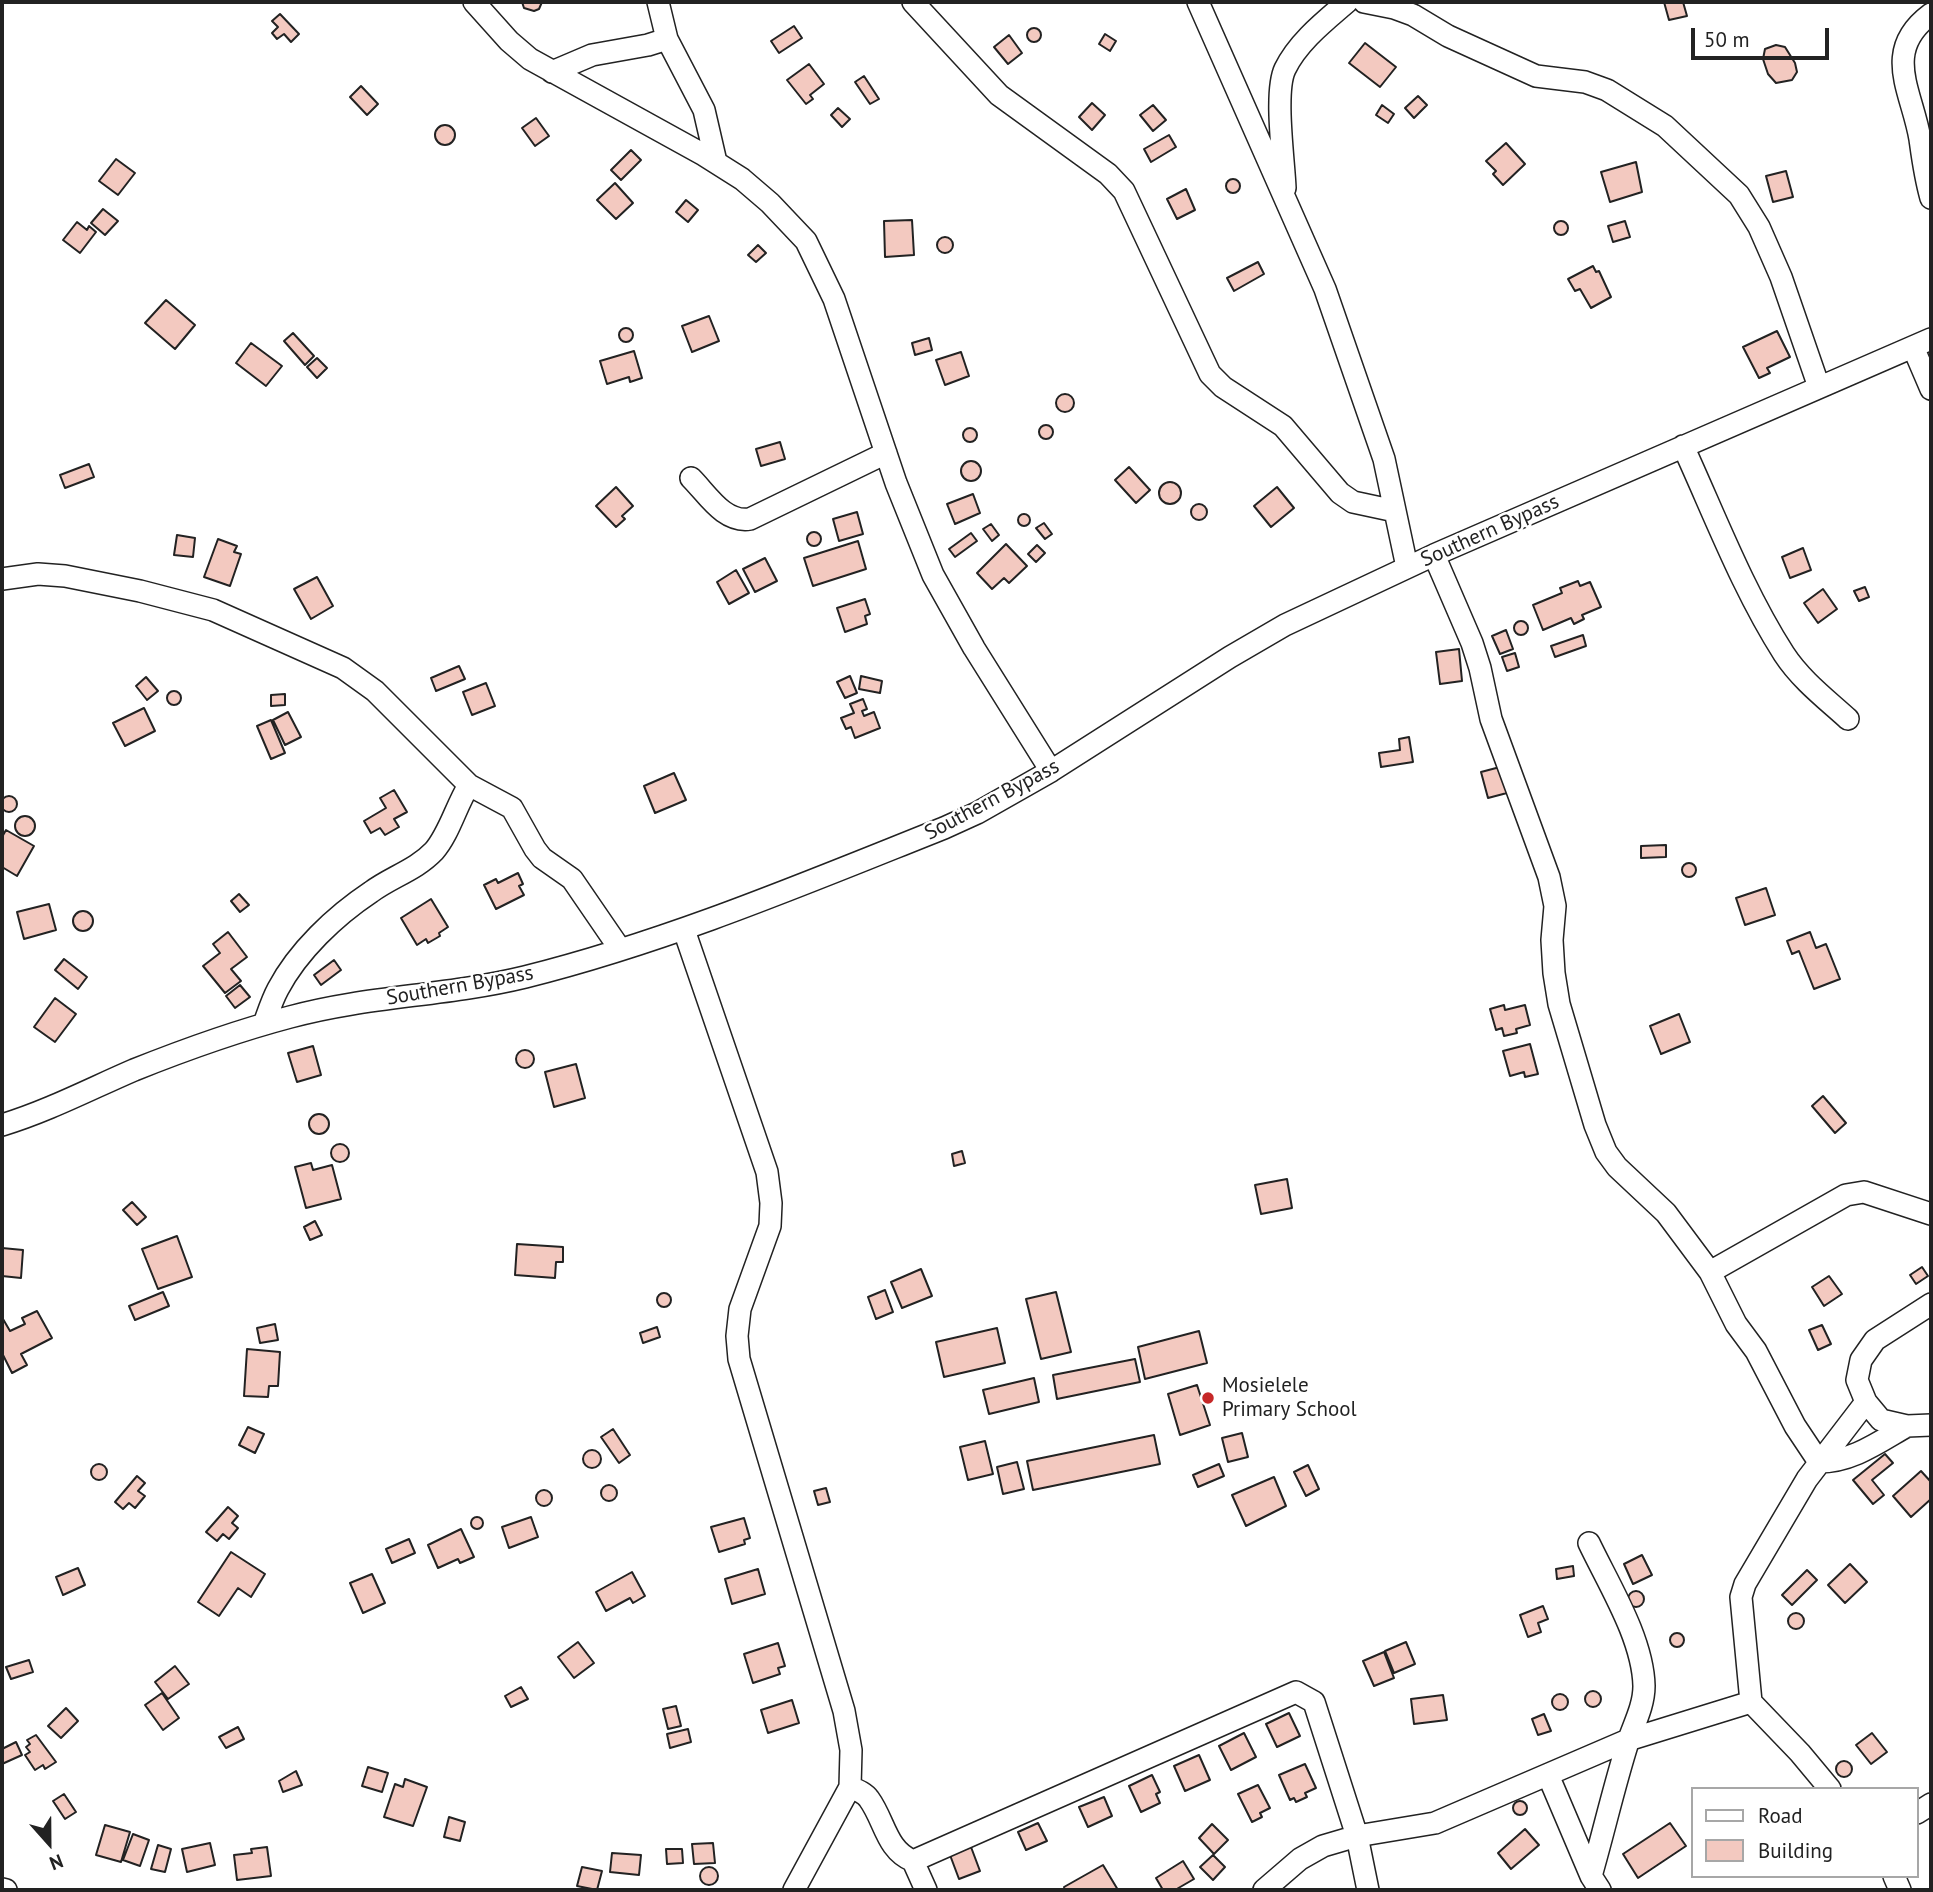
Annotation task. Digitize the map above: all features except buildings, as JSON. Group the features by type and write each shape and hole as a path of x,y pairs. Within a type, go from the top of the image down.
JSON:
{"street":[{"path":"474,2 509,41 530,59 742,179 770,203 806,241 834,299 886,453 933,575 974,648 1051,771"},
{"path":"658,2 667,40 704,110 716,162"},
{"path":"913,2 999,95 1108,174 1125,191 1210,374 1223,387 1267,413 1283,426 1347,498 1353,502 1395,511"},
{"path":"1198,2 1325,289 1384,459 1407,567"},
{"path":"1286,202 1281,102 1283,72 1295,51 1347,2"},
{"path":"1364,2 1413,15 1448,36 1535,76 1585,82 1607,90 1665,126 1739,195 1759,227 1781,277 1819,387"},
{"path":"1931,14 1920,22 1908,39 1902,60 1904,84 1920,139 1923,170 1931,198"},
{"path":"552,72 592,55 667,40"},
{"path":"1922,343 1931,389"},
{"name":"Southern Bypass","path":"2,1125 57,1105 146,1066 264,1024 348,1004 435,994 513,980 684,930 944,828 977,813 1051,771 1285,625 1434,555 1922,343"},
{"path":"1683,446 1750,592 1785,656 1811,686 1848,719"},
{"path":"691,478 728,516 741,520 750,519 886,453"},
{"path":"1434,555 1472,643 1491,719 1549,877 1555,906 1553,951 1559,1004 1595,1125 1606,1152 1617,1167 1666,1213 1710,1272 1736,1324 1756,1351 1795,1426 1819,1462"},
{"path":"2,579 38,574 94,580 214,610 342,668 375,691 469,785 512,808 535,849 542,858 572,879 620,949"},
{"path":"264,1024 277,990 295,962 342,915 372,891 406,873 431,854 444,840 457,804 469,785"},
{"path":"684,930 767,1172 771,1203 770,1226 740,1309 737,1336 739,1359 844,1711 851,1750 850,1787 794,1890"},
{"path":"1710,1272 1835,1201 1856,1192 1864,1192 1931,1214"},
{"path":"1931,1304 1875,1340 1861,1360 1857,1380 1866,1402 1881,1420 1907,1426 1931,1425"},
{"path":"1828,1787 1751,1702 1741,1597 1745,1584 1807,1479 1866,1402"},
{"path":"1819,1462 1835,1462 1849,1458 1907,1426"},
{"path":"1589,1543 1621,1608 1640,1655 1644,1687 1640,1712 1628,1740 1595,1883"},
{"path":"913,1861 1296,1692 1314,1702 1357,1836 1368,1890"},
{"path":"1264,1890 1300,1859 1323,1846 1357,1836 1435,1823 1628,1740 1751,1702"},
{"path":"1548,1775 1595,1883"},
{"path":"850,1787 867,1796 891,1843 901,1856 913,1861 926,1890"}],"place":[{"name":"Mosielele Primary School","path":"1208,1398"}]}
